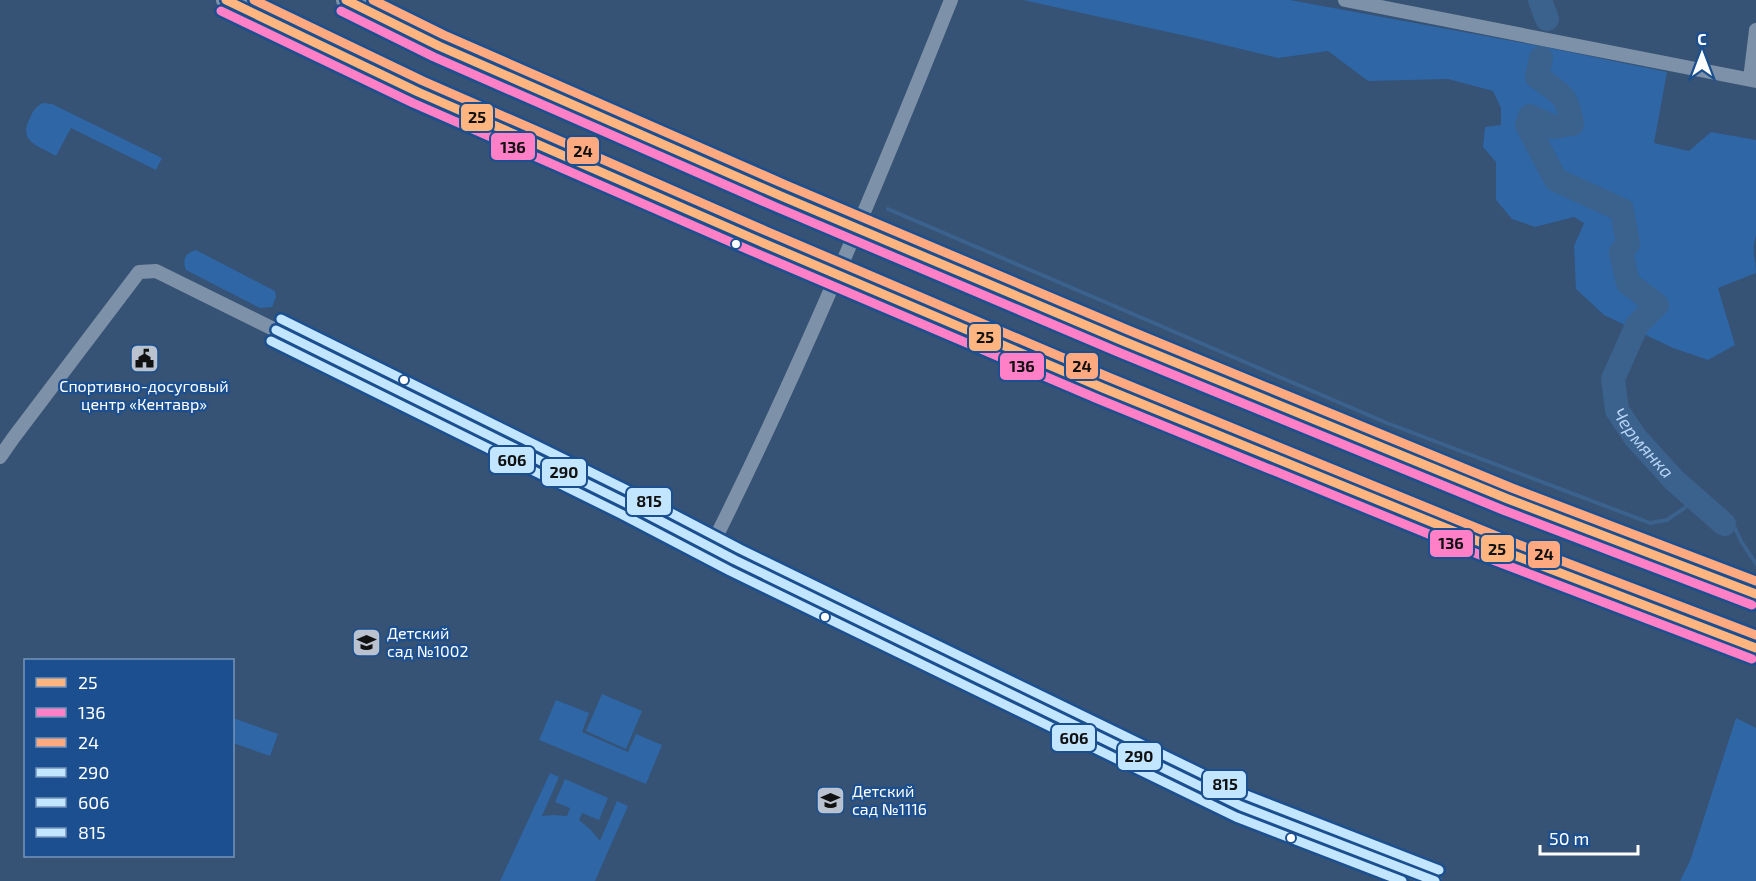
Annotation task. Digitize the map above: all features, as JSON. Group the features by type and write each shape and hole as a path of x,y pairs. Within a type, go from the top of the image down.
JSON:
{"highway":[{"path":"226,0 418,92 1103,388 1490,546 1756,648"},
{"path":"346,0 439,46 772,192 1123,341 1508,499 1756,594"}],"street":[{"path":"711,548 810,339 951,0"},
{"path":"1345,0 1753,80 1756,30"},
{"path":"0,457 139,272 156,271 936,659 1241,806 1435,881"}],"shaded area":[{"path":"1023,0 1290,0 1667,72 1654,143 1689,151 1711,132 1756,140 1754,251 1756,273 1718,288 1735,345 1708,360 1673,348 1604,315 1576,289 1574,246 1584,223 1574,217 1535,227 1512,219 1496,200 1496,162 1483,147 1485,127 1501,125 1501,108 1493,91 1448,79 1368,81 1328,51 1278,58"},
{"path":"43,103 52,104 162,158 156,170 71,128 56,156 37,146 26,133 31,116 35,109"},
{"path":"196,250 275,291 276,297 272,307 260,308 186,270 185,257"},
{"path":"602,694 642,711 626,749 586,731"},
{"path":"556,700 589,713 582,732 628,752 636,734 662,745 646,784 539,740"},
{"path":"234,718 278,734 270,756 234,743"},
{"path":"1736,718 1756,728 1756,881 1680,881 1690,861"},
{"path":"550,773 559,777 542,816 567,816 570,808 555,802 565,779 608,798 599,820 582,813 579,820 600,841 617,801 628,806 595,881 500,881"}],"waterway":[{"name":"Чермянка","path":"1540,0 1547,19"},
{"name":"Чермянка","path":"1541,58 1537,77 1562,96 1568,107 1572,124 1553,127 1530,116 1527,125 1556,180 1622,210 1628,244 1621,252 1628,283 1657,305 1637,325 1613,379 1617,410 1635,437 1674,480 1724,524"},
{"path":"888,209 1387,423 1650,523 1667,520 1696,500"},
{"path":"1724,524 1735,528 1756,564"}],"transit line":[{"name":"25","path":"226,0 418,92 1103,388 1490,546 1756,648"},
{"name":"24","path":"254,0 423,81 1108,377 1494,535 1756,635"},
{"name":"25","path":"346,0 439,46 781,196 1123,341 1508,499 1756,594"},
{"name":"24","path":"373,0 444,35 786,185 1128,330 1512,488 1756,581"},
{"name":"136","path":"221,11 413,103 1098,399 1485,557 1752,659"},
{"name":"136","path":"341,11 434,57 776,207 1118,352 1503,510 1752,605"},
{"name":"815","path":"281,319 631,492 740,549 1246,795 1439,870"},
{"name":"290","path":"276,330 626,503 735,560 1241,806 1435,881"},
{"name":"606","path":"271,341 621,514 730,571 1236,817 1402,881"}],"place":[{"name":"Спортивно-досуговый центр «Кентавр»","path":"144,358"},
{"name":"Детский сад №1002","path":"366,642"},
{"name":"Детский сад №1116","path":"831,800"}]}
